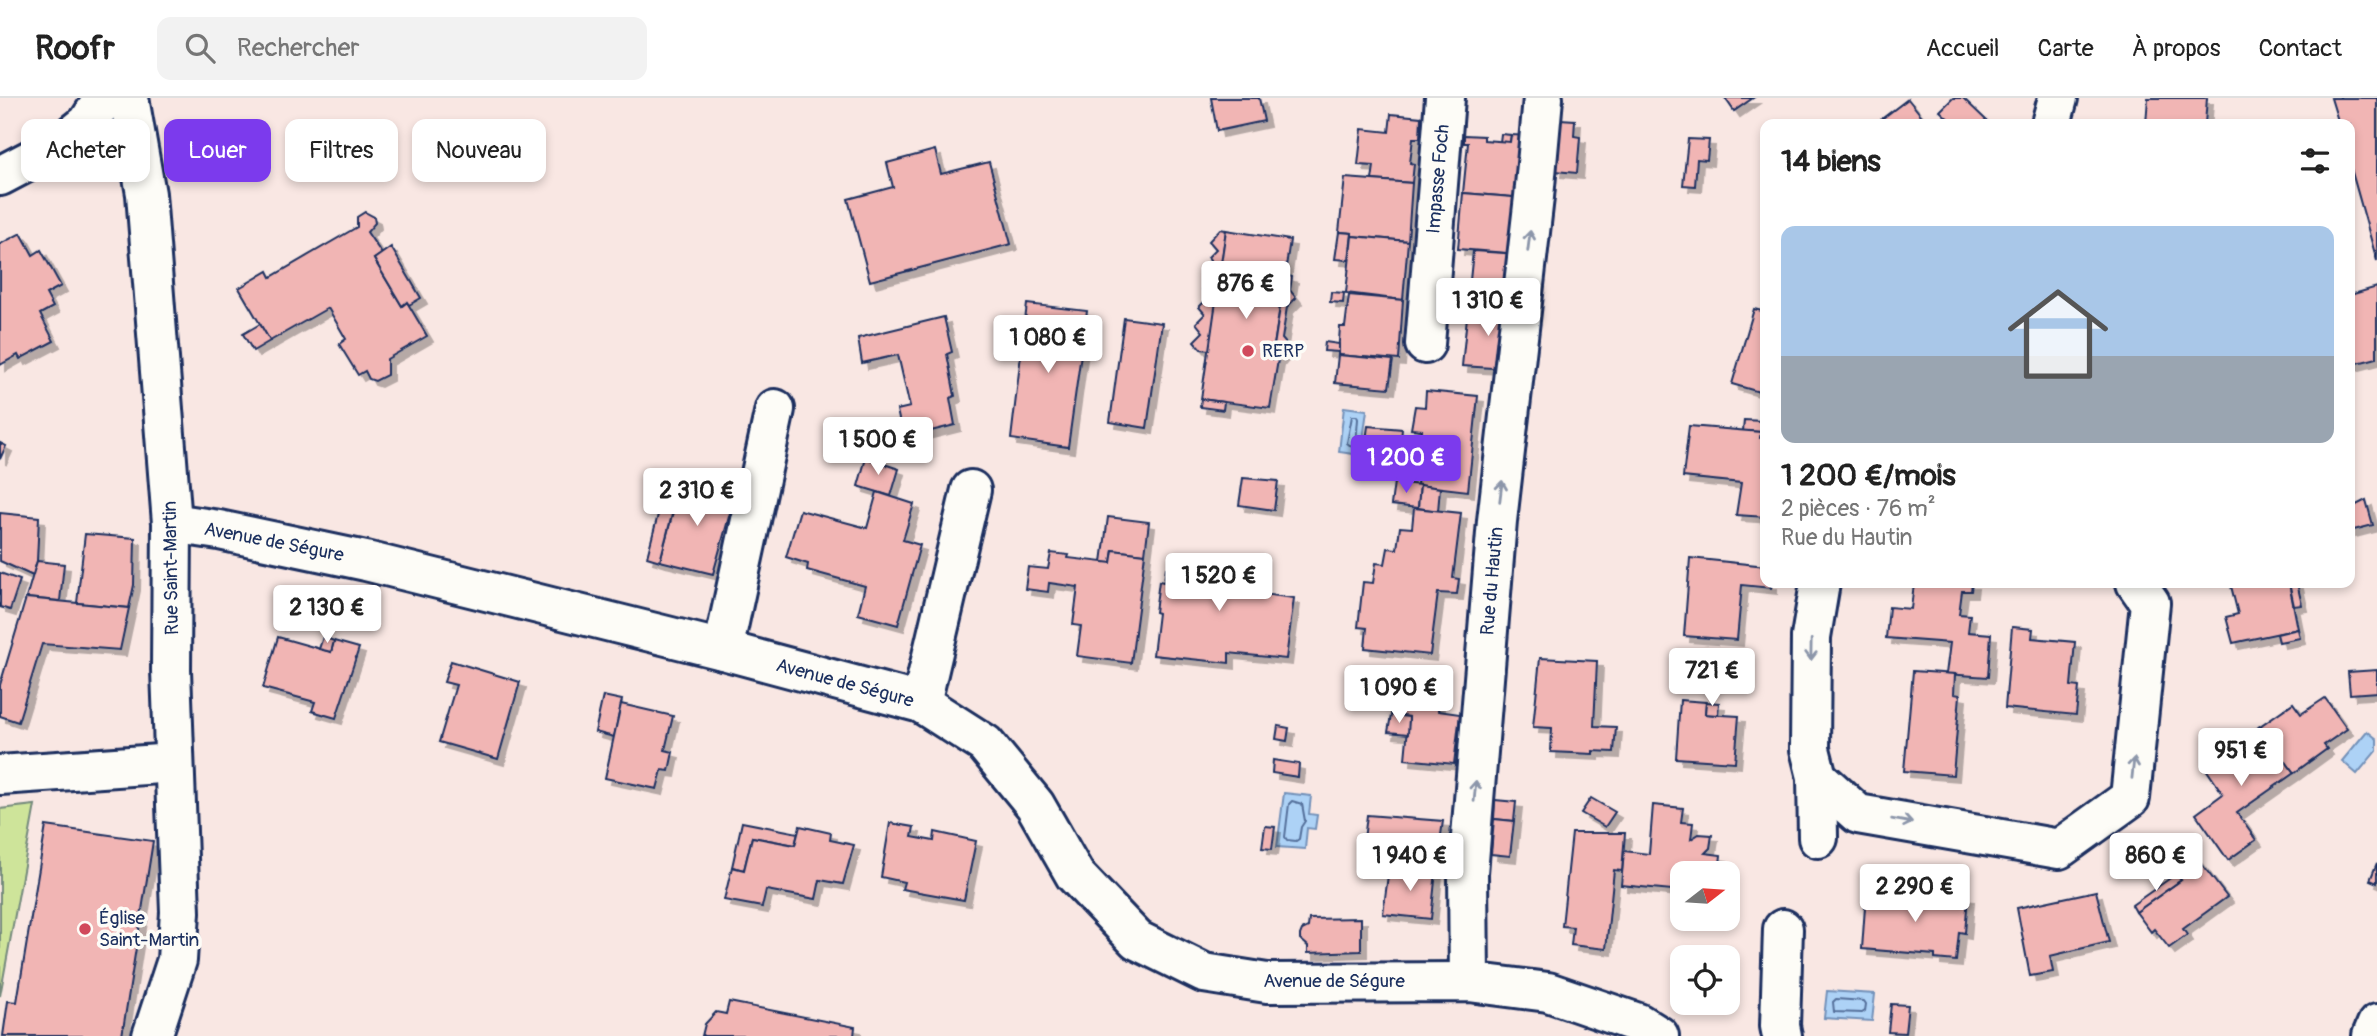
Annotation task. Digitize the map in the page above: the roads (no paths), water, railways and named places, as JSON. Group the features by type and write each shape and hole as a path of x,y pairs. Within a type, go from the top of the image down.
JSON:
{"street":[{"path":"0,176 63,143 88,123 104,98"},
{"name":"Rue Saint-Martin","path":"129,98 146,194 172,523 172,670 180,912 177,960 152,1036"},
{"name":"Impasse Foch","path":"1425,344 1445,98"},
{"name":"Rue du Hautin","path":"1469,982 1469,859 1497,522 1543,98"},
{"path":"2052,119 2058,98"},
{"path":"723,650 775,409"},
{"path":"921,703 971,490"},
{"name":"Avenue de Ségure","path":"172,523 219,530 366,561 723,650 921,703 985,744 1035,805 1075,875 1137,940 1204,973 1268,983 1469,982 1548,992 1637,1023 1659,1036"},
{"path":"1818,838 1817,777 1810,749 1811,637 1819,588"},
{"path":"1817,777 1858,814 2059,849 2130,798 2150,603 2140,588"},
{"path":"0,775 174,763"},
{"path":"1783,929 1780,1026 1783,1036"},
{"path":"2372,1036 2377,1024"}],"water":[{"path":"1344,407 1367,410 1361,455 1339,452"},
{"path":"2367,731 2377,739 2377,750 2357,774 2342,761"},
{"path":"1284,793 1311,796 1309,814 1317,815 1315,829 1307,828 1305,849 1277,847"},
{"path":"1827,991 1875,994 1872,1021 1824,1018"}],"place":[{"name":"RERP","path":"1248,351"},
{"name":"Église Saint-Martin","path":"85,929"}]}
